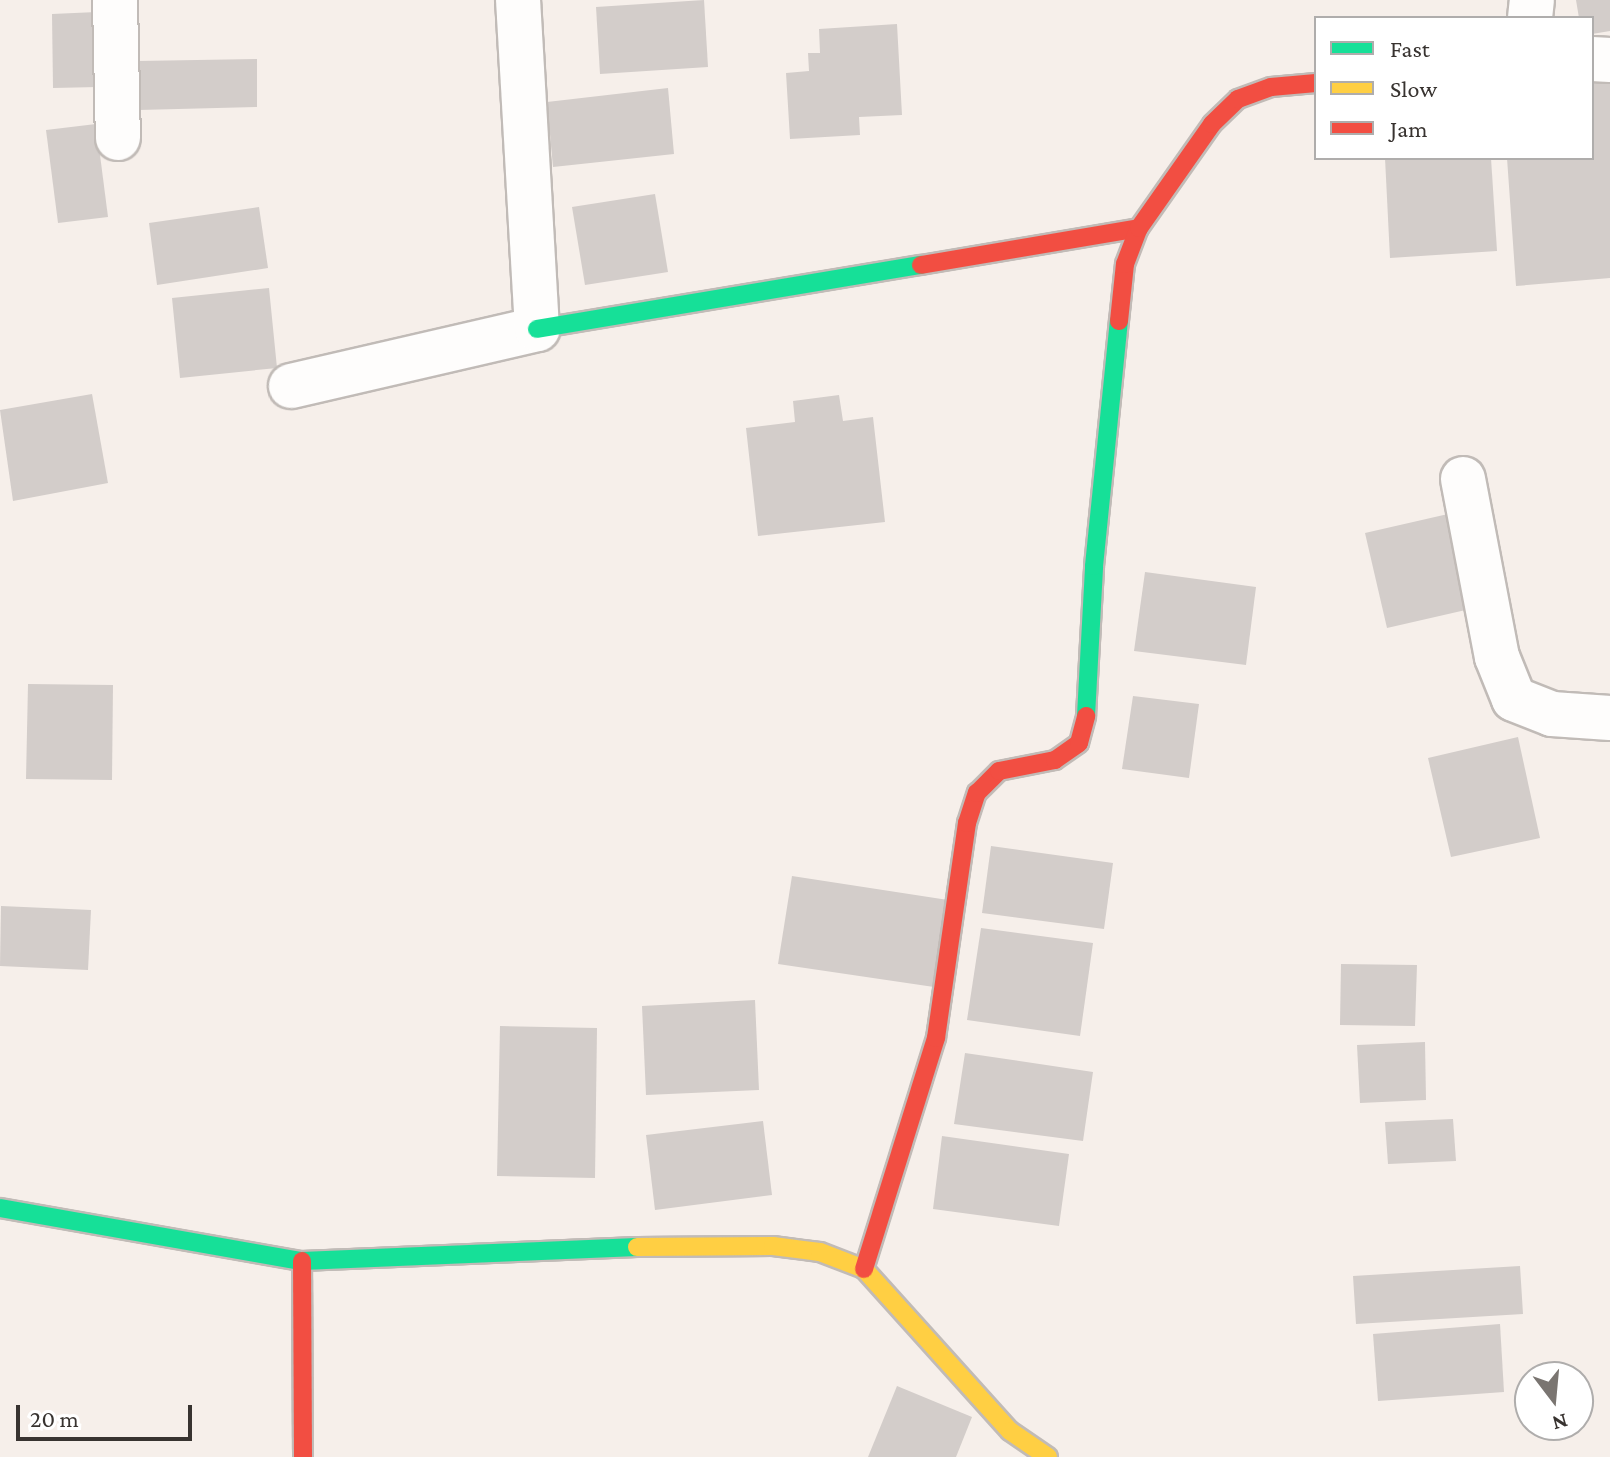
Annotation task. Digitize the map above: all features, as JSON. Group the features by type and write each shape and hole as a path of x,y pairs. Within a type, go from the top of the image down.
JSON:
{"street":[{"path":"115,0 118,138"},
{"path":"518,0 537,329"},
{"path":"864,1269 936,1038 967,823 977,793 999,771 1055,760 1079,743 1088,708 1094,566 1125,264 1139,228 1212,124 1238,99 1271,87 1314,83"},
{"path":"291,386 537,329 1139,228"},
{"path":"1463,479 1497,657 1514,699 1552,714 1610,718"},
{"path":"0,1208 302,1261 566,1248 773,1246 820,1252 864,1269 1010,1431 1048,1457"},
{"path":"302,1261 303,1457"}],"building":[{"path":"704,0 708,67 600,74 596,7"},
{"path":"1576,0 1610,0 1610,31 1594,34 1594,16 1579,16"},
{"path":"97,12 98,87 53,88 52,14"},
{"path":"897,24 902,115 859,117 860,135 790,139 786,73 809,71 808,53 820,53 819,29"},
{"path":"257,59 257,107 139,110 138,61"},
{"path":"1610,81 1610,278 1516,286 1507,160 1594,160 1594,82"},
{"path":"668,88 674,154 553,167 547,102"},
{"path":"96,124 108,217 58,223 46,130"},
{"path":"1385,160 1491,160 1497,251 1390,258"},
{"path":"655,194 668,272 585,285 572,207"},
{"path":"259,207 268,268 157,285 149,223"},
{"path":"269,288 277,368 180,378 172,298"},
{"path":"92,394 108,483 13,501 0,410"},
{"path":"839,395 843,421 873,417 885,522 758,536 746,428 795,422 793,401"},
{"path":"1448,514 1470,609 1387,628 1365,533"},
{"path":"1145,572 1256,587 1246,665 1134,651"},
{"path":"28,684 113,685 112,780 26,779"},
{"path":"1133,696 1199,704 1189,778 1122,769"},
{"path":"1518,737 1540,838 1451,857 1428,758"},
{"path":"991,846 1113,863 1104,929 982,913"},
{"path":"792,876 948,900 934,987 778,964"},
{"path":"1,906 91,910 88,970 0,966"},
{"path":"981,928 1093,943 1080,1036 967,1020"},
{"path":"1341,964 1417,965 1415,1026 1340,1025"},
{"path":"755,1000 759,1090 646,1095 642,1006"},
{"path":"500,1026 597,1028 595,1178 497,1176"},
{"path":"1425,1042 1426,1100 1360,1103 1357,1045"},
{"path":"965,1053 1093,1072 1083,1141 954,1124"},
{"path":"1453,1119 1456,1161 1388,1164 1385,1122"},
{"path":"763,1121 772,1195 655,1210 646,1135"},
{"path":"942,1136 1069,1154 1059,1226 933,1209"},
{"path":"1520,1266 1523,1314 1356,1324 1353,1276"},
{"path":"1500,1324 1504,1392 1378,1401 1373,1334"},
{"path":"897,1386 972,1417 956,1457 868,1457"}],"traffic: fast":[{"path":"537,329 921,265"},
{"path":"1086,716 1094,566 1119,321"},
{"path":"0,1208 302,1261 637,1247"}],"traffic: slow":[{"path":"637,1247 773,1246 820,1252 864,1269 1010,1431 1048,1457"}],"traffic: jam":[{"path":"1119,321 1125,264 1139,228 1212,124 1238,99 1271,87 1314,83"},
{"path":"921,265 1139,228"},
{"path":"864,1269 936,1038 967,823 977,793 999,771 1055,760 1079,743 1086,716"},
{"path":"302,1261 303,1457"}]}
